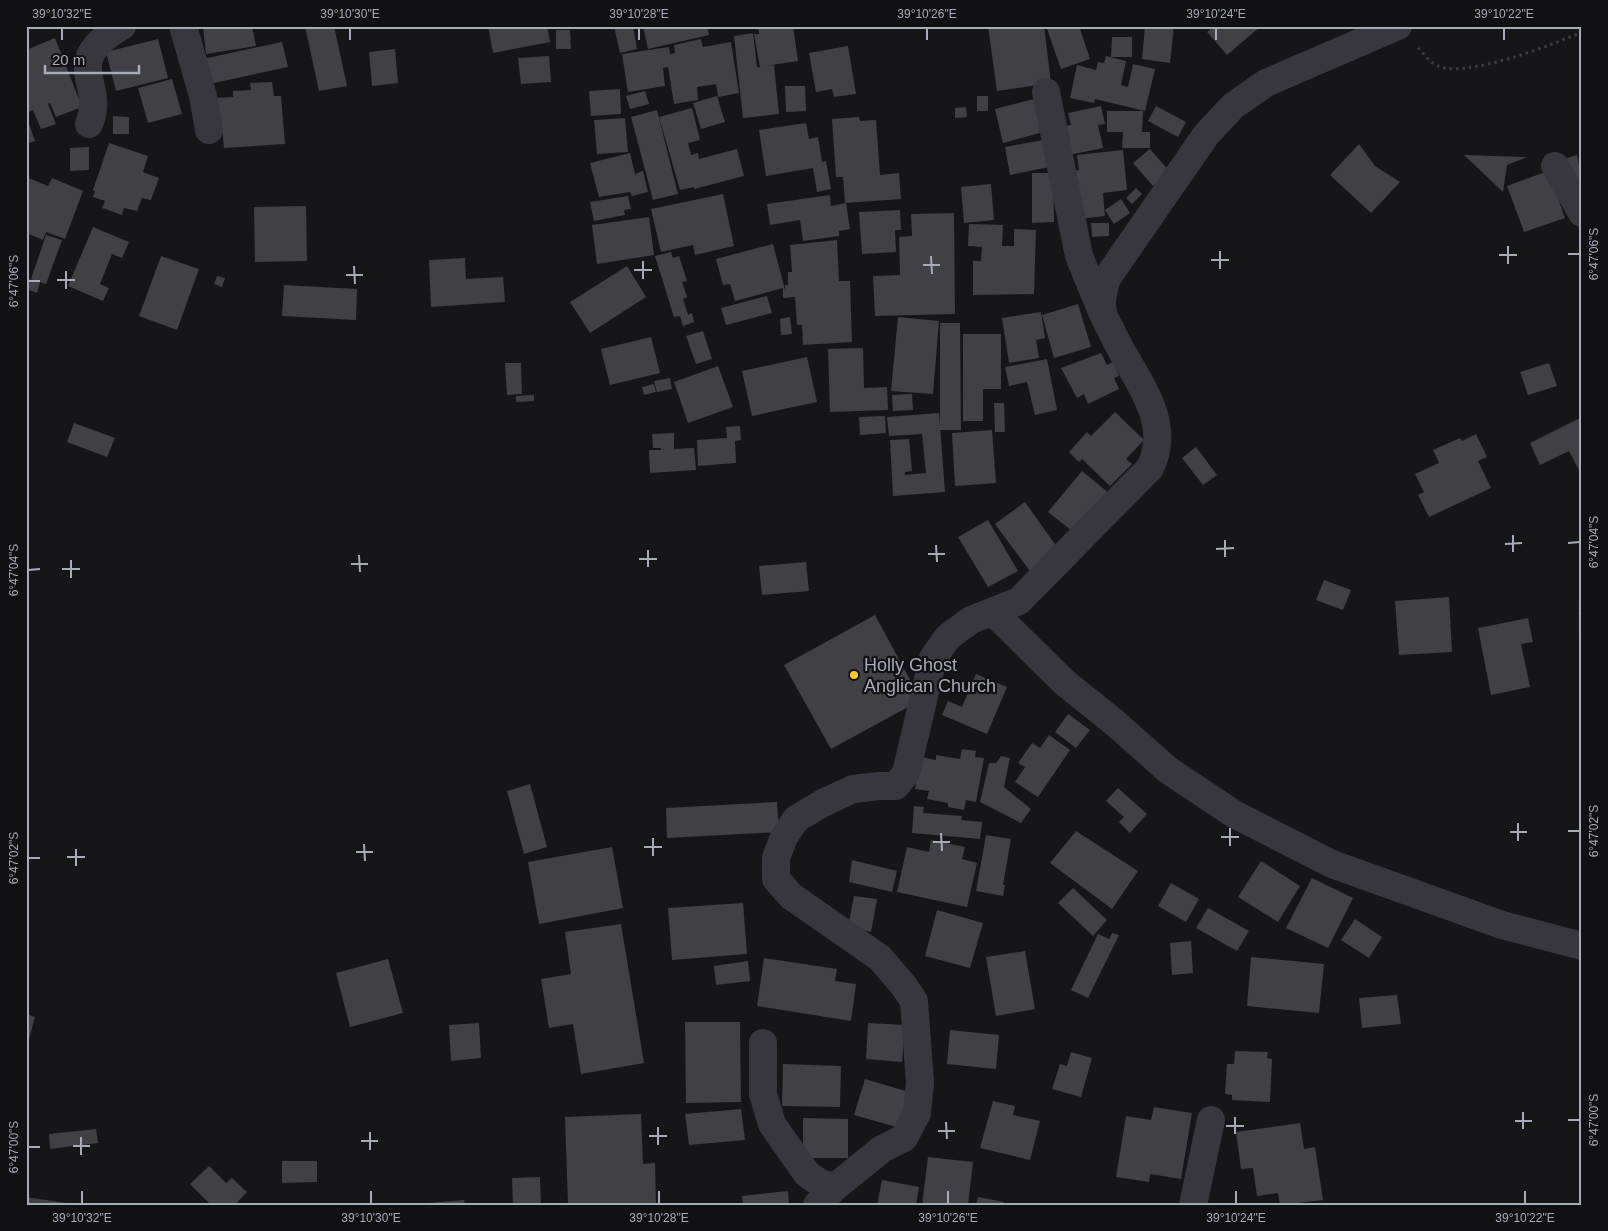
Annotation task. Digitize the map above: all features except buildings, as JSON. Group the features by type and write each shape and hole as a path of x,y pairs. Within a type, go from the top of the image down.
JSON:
{"street":[{"path":"89,124 94,114 87,70 88,58 96,46 122,26"},
{"path":"183,26 203,96 209,130"},
{"path":"1102,312 1103,292 1107,278 1206,135 1233,106 1266,83 1398,26"},
{"path":"763,1043 763,1094 772,1124 807,1174 820,1183 826,1196 882,1149 904,1138 917,1113 920,1082 914,1000 880,958 791,896 776,879 776,858 784,837 796,819 823,803 853,789 896,786 906,773 933,658 948,637 971,620 994,613 1019,601 1150,468 1155,458 1158,430 1155,412 1119,349 1079,256 1046,92"},
{"path":"1555,166 1582,213"},
{"path":"994,613 1064,682 1115,723 1168,770 1234,814 1332,864 1502,925 1582,946"},
{"path":"1193,1205 1211,1120"}],"path":[{"path":"1398,26 1427,58 1437,66 1446,69 1492,64 1582,32"},
{"path":"1582,593 1580,609 1582,725"}],"place":[{"name":"Holly Ghost Anglican Church","path":"854,675"}]}
